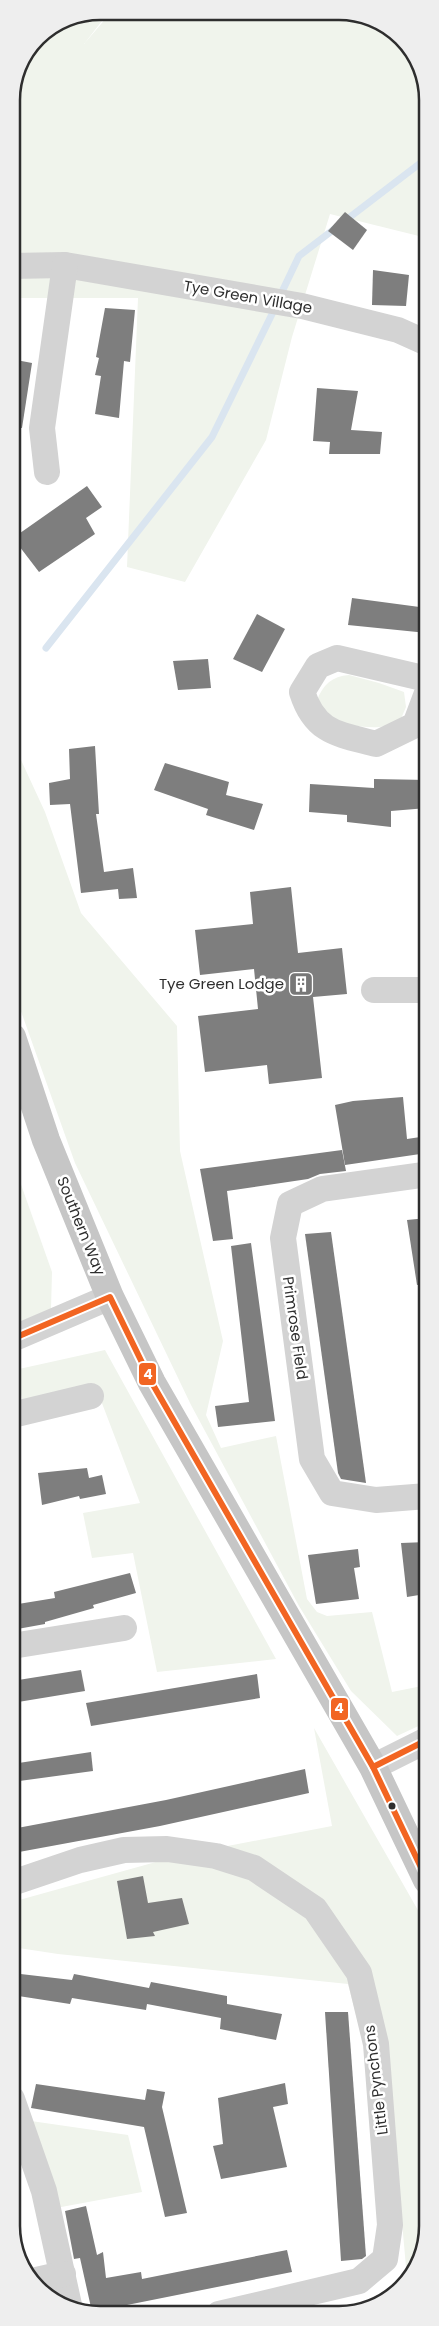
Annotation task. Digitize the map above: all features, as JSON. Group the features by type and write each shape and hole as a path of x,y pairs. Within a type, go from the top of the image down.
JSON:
{"main road":[{"name":"Southern Way","path":"20,1061 46,1140 110,1297 152,1383 373,1767 419,1862"}],"street":[{"name":"Tye Green Village","path":"20,266 64,265 302,306 398,330 419,339"},
{"path":"47,472 42,428 64,265"},
{"path":"419,677 337,658 318,666 302,692 307,710 329,732 376,744 415,725 419,714"},
{"path":"374,990 419,990"},
{"name":"Primrose Field","path":"419,1175 322,1189 290,1204 283,1238 312,1459 332,1493 376,1500 419,1497"},
{"path":"20,1336 110,1297"},
{"path":"20,1413 91,1396"},
{"path":"20,1645 124,1628"},
{"path":"373,1767 419,1744"},
{"name":"Little Pynchons","path":"20,1880 80,1860 124,1850 167,1849 216,1856 254,1868 314,1909 359,1973 376,2044 390,2225 386,2259 359,2281 253,2306"},
{"path":"20,2122 44,2191 68,2299"},
{"path":"40,2279 63,2274"}],"shaded area":[{"path":"103,20 84,44 104,20 339,20 355,22 365,24 388,36 399,47 406,55 413,69 418,89 419,236 330,214 292,337 266,440 185,582 127,567 138,298 20,298 20,95 23,79 33,55 55,33 69,26"},
{"path":"349,675 404,692 406,707 400,721 376,727 335,722 317,700 329,682 338,677"},
{"path":"20,752 21,760 45,812 81,913 177,1026 180,1151 223,1341 206,1415 221,1448 276,1436 307,1599 317,1612 327,1616 372,1612 392,1692 419,1687 419,1726 397,1736 351,1691 299,1606 191,1405 75,1163 20,1008"},
{"path":"20,1182 52,1272 51,1309 20,1322"},
{"path":"105,1350 276,1659 157,1672 133,1553 92,1558 83,1513 140,1503 100,1398 22,1400 20,1369"},
{"path":"314,1728 419,1912 419,2226 415,2252 407,2267 398,2177 348,1984 58,1954 20,1948 20,1900 181,1855 332,1826"},
{"path":"31,2121 128,2135 142,2192 56,2208"}],"building":[{"path":"345,212 367,230 353,250 328,231"},
{"path":"373,270 409,275 406,306 372,305"},
{"path":"105,308 135,310 130,362 124,361 119,418 95,414 101,376 95,375 99,358 96,357"},
{"path":"20,361 32,363 22,428 20,428"},
{"path":"317,388 358,391 351,430 382,432 380,454 329,454 330,442 313,441"},
{"path":"87,486 102,507 86,518 95,534 39,572 20,547 20,533"},
{"path":"352,598 419,607 419,632 348,625"},
{"path":"257,614 285,629 262,672 233,659"},
{"path":"208,659 211,688 178,690 173,661"},
{"path":"95,746 99,814 96,814 104,872 133,868 137,898 119,899 118,889 81,893 70,804 50,805 49,783 70,779 69,749"},
{"path":"165,763 229,782 226,795 263,804 254,830 206,815 208,809 154,790"},
{"path":"374,779 419,780 419,809 391,811 391,827 347,822 347,815 309,812 310,784 374,788"},
{"name":"Tye Green Lodge","path":"291,887 298,953 342,948 347,994 313,997 322,1078 269,1084 267,1065 205,1072 198,1016 258,1009 254,969 200,975 195,930 253,924 250,892"},
{"path":"403,1097 407,1139 419,1137 419,1154 345,1165 335,1105 353,1101"},
{"path":"342,1150 346,1171 320,1174 308,1179 227,1191 233,1239 213,1241 200,1169"},
{"path":"419,1219 419,1285 417,1285 407,1220"},
{"path":"331,1232 366,1483 341,1479 338,1473 305,1234"},
{"path":"251,1243 275,1421 218,1427 215,1406 249,1402 231,1246"},
{"path":"87,1468 89,1478 102,1475 106,1494 80,1499 79,1496 42,1505 38,1473"},
{"path":"419,1542 419,1595 407,1597 401,1543"},
{"path":"358,1549 360,1567 354,1568 359,1599 316,1604 308,1555"},
{"path":"130,1573 136,1593 93,1605 94,1608 45,1622 45,1624 20,1629 20,1604 55,1598 54,1592"},
{"path":"81,1670 85,1691 20,1702 20,1680"},
{"path":"257,1674 260,1698 91,1726 86,1703"},
{"path":"91,1752 93,1771 20,1781 20,1763"},
{"path":"305,1769 309,1793 160,1826 20,1852 20,1827 166,1800"},
{"path":"143,1876 148,1903 182,1898 189,1924 153,1932 155,1936 127,1939 117,1881"},
{"path":"20,1974 72,1980 74,1974 149,1988 151,1982 227,1996 227,2004 282,2014 276,2040 220,2029 221,2018 147,2004 146,2010 72,1998 70,2004 20,1996"},
{"path":"325,2012 348,2012 366,2256 362,2259 341,2261"},
{"path":"285,2083 288,2104 273,2107 287,2167 221,2179 213,2146 223,2144 218,2098"},
{"path":"36,2084 145,2100 147,2089 165,2092 162,2107 187,2213 165,2217 144,2127 31,2108"},
{"path":"86,2206 97,2255 103,2252 106,2278 141,2272 142,2279 287,2250 292,2272 122,2306 90,2305 80,2258 74,2259 65,2211"}],"waterway":[{"path":"279,298 299,256 419,164"},
{"path":"46,648 212,437 275,308"}],"transit line":[{"name":"4","path":"20,1336 110,1297 152,1383 373,1767 419,1863"},
{"name":"4","path":"373,1767 419,1744"}],"place":[{"name":"Tye Green Lodge","path":"301,984"}]}
